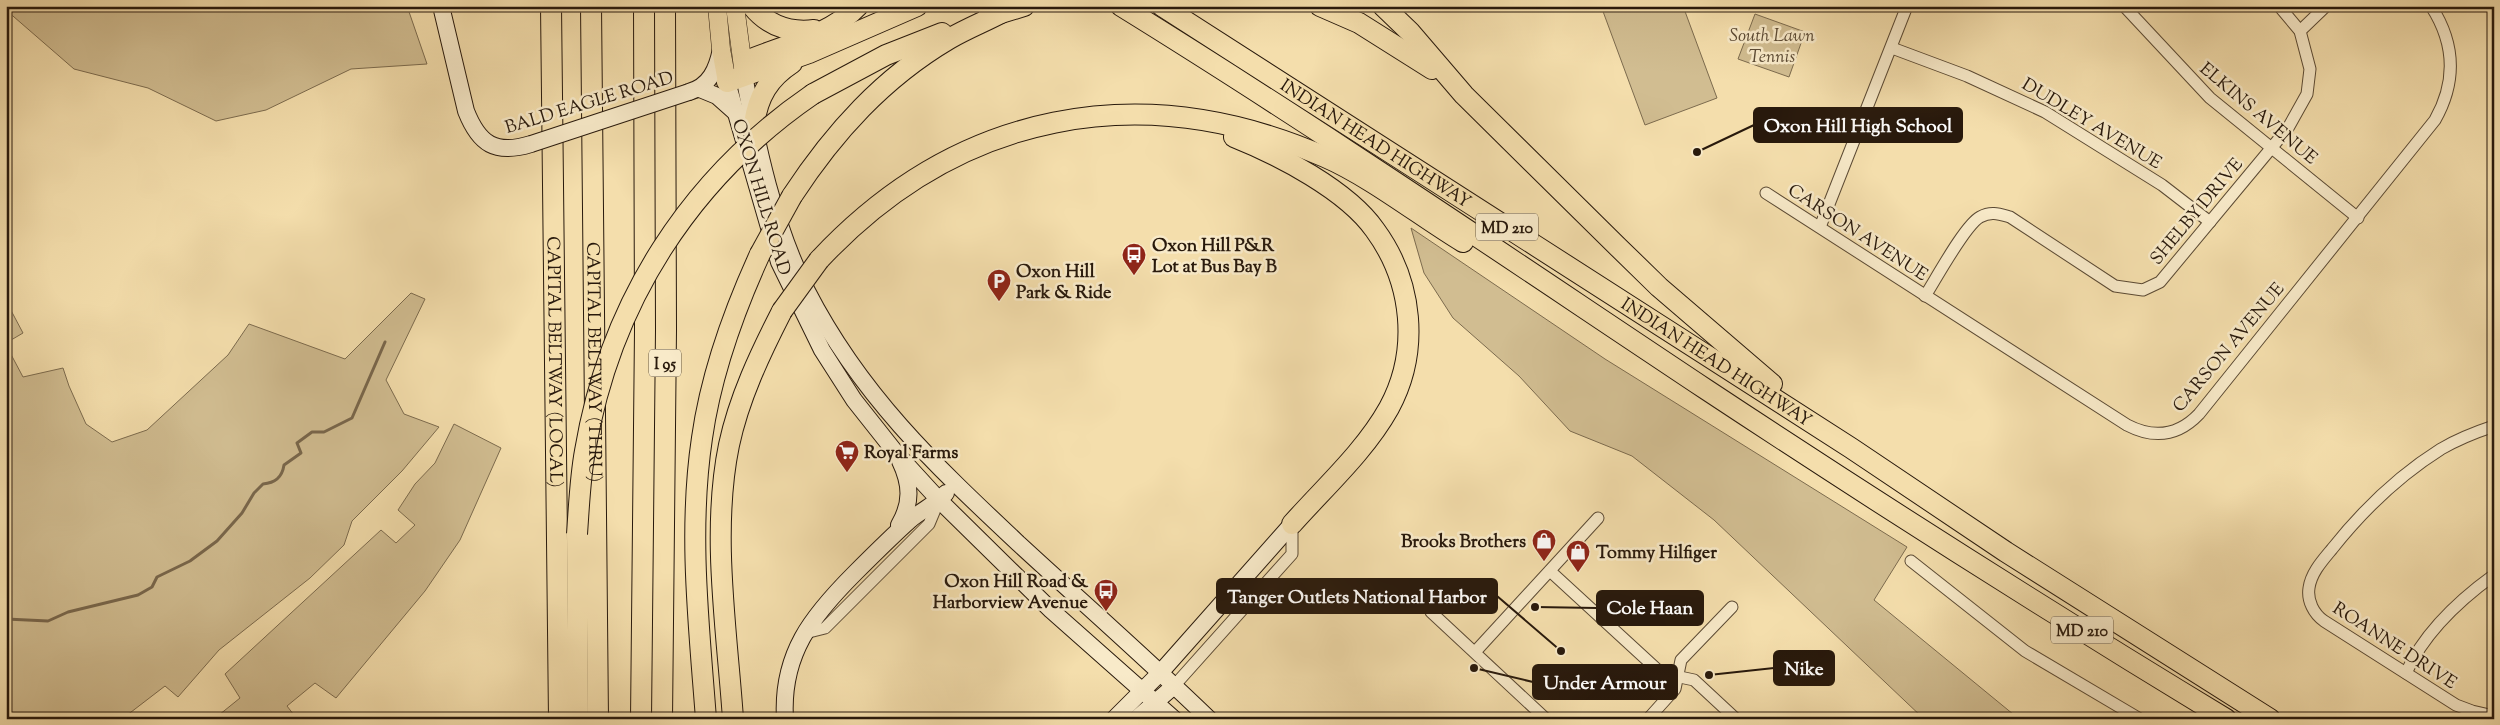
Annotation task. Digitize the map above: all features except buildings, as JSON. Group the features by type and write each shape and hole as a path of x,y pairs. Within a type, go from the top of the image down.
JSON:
{"highway":[{"path":"545,6 552,58"},
{"name":"CAPITAL BELTWAY (LOCAL)","path":"551,6 559,719"},
{"name":"CAPITAL BELTWAY (THRU)","path":"591,6 598,719"},
{"name":"I 95","path":"641,719 645,330 644,6"},
{"name":"I 95","path":"662,719 666,330 664,6"},
{"path":"752,6 765,20 778,27 806,31 828,27"},
{"path":"735,67 828,27 846,17 858,6"},
{"path":"754,124 756,108 768,83 790,64 809,53 917,6"},
{"path":"578,719 577,534 584,452 593,409 611,352 639,287 669,237 709,184 757,136 813,94 886,55 928,38 1024,6"},
{"name":"INDIAN HEAD HIGHWAY","path":"1121,6 1447,216 1709,391 1939,541 2226,719"},
{"name":"INDIAN HEAD HIGHWAY","path":"1162,6 1851,448 2021,562 2270,719"},
{"path":"1320,6 1359,23 1396,44 1429,66 1464,95"},
{"path":"1383,6 1410,32 1464,95 1659,287 1756,372 1851,448"},
{"path":"706,719 695,525 702,438 712,387 742,294 760,254 792,196 832,138 859,109 894,77 951,37 1001,13"},
{"path":"735,67 809,53"},
{"path":"733,719 721,527 723,484 729,446 739,408 760,355 782,311 819,260 863,216 922,174 956,155 1020,130 1053,122 1109,115 1161,115 1205,120 1266,134 1327,158 1709,391"},
{"path":"1161,115 1221,132 1260,147 1313,177 1333,191 1374,228 1390,254 1401,283 1407,307 1409,333 1406,363 1400,385 1378,426 1292,524"}],"main road":[{"name":"BALD EAGLE ROAD","path":"441,6 466,111 472,126 483,140 502,149 511,149 531,144 694,90 713,73 721,49"},
{"name":"OXON HILL ROAD","path":"717,6 721,49 735,67 754,124 769,184 789,248 820,315 882,405 910,439 954,484 1209,719"},
{"path":"735,6 735,67"},
{"name":"OXON HILL ROAD","path":"735,67 736,113 775,252 791,290 837,375 854,400 896,453 939,500 1051,610 1174,719"},
{"name":"BALD EAGLE ROAD","path":"694,90 717,96 736,113"},
{"path":"891,537 910,502 904,470 896,453"},
{"path":"785,719 784,695 790,665 805,633 820,609 891,537 917,514 939,500 954,484"},
{"path":"1136,719 1160,673 1292,524"},
{"path":"1114,719 1149,695 1174,686"}],"street":[{"path":"1820,227 1907,6"},
{"name":"ELKINS AVENUE","path":"2124,6 2200,89 2358,218"},
{"name":"SHELBY DRIVE","path":"1925,296 1967,230 1979,217 1994,212 2010,217 2107,282 2121,288 2148,289 2160,282 2298,114 2309,88 2310,69 2300,31 2279,6"},
{"path":"2300,31 2326,6"},
{"name":"CARSON AVENUE","path":"1766,193 2127,426 2148,434 2160,435 2182,428 2199,414 2435,120 2442,106 2450,74 2448,44 2441,23 2431,6"},
{"name":"DUDLEY AVENUE","path":"1892,48 1973,79 2046,112 2155,180 2210,222"},
{"name":"ROANNE DRIVE","path":"2494,426 2442,449 2394,483 2351,526 2314,572 2308,593 2312,607 2318,617 2464,709 2494,716"},
{"path":"805,633 825,628 929,524 939,500"},
{"path":"1475,652 1598,518"},
{"path":"1174,686 1292,554 1292,524"},
{"path":"1910,561 2025,651 2140,719"},
{"path":"1550,571 1661,673 1694,680 1736,719"},
{"path":"2406,673 2415,654 2436,626 2477,587 2494,575"},
{"path":"1648,719 1675,689 1681,660 1732,607"},
{"path":"1431,612 1546,719"}],"green space":[{"path":"6,6 407,6 427,64 351,69 266,110 216,121 148,88 74,69 6,10"},
{"path":"1601,6 1683,6 1717,98 1645,125"},
{"name":"South Lawn Tennis","path":"1755,14 1805,32 1789,77 1738,59"},
{"path":"1411,228 1605,359 1907,547 1874,600 2019,719 1924,719 1714,520 1632,456 1570,431 1519,376 1453,318 1424,273"},
{"path":"411,293 425,299 386,380 404,414 439,427 402,471 352,521 344,545 310,578 219,650 178,697 165,686 122,719 6,719 6,345 23,377 63,368 86,424 112,442 147,430 228,355 249,324 345,359"},
{"path":"6,301 23,333 6,343"},
{"path":"454,424 501,448 460,540 425,591 336,698 315,683 287,706 297,719 214,719 240,698 225,674 381,530 396,543 415,525 398,510 415,484 435,463"}],"waterway":[{"path":"6,619 48,621 68,612 138,595 152,587 157,577 190,561 217,541 242,513 254,493 263,484 277,479 282,473 284,465 301,453 297,443 312,432 324,432 352,418 385,342"}],"place":[{"name":"Oxon Hill High School","path":"1697,152"},
{"name":"Oxon Hill P&R Lot at Bus Bay B","path":"1134,276"},
{"name":"Oxon Hill Park & Ride","path":"999,302"},
{"name":"Royal Farms","path":"847,473"},
{"name":"Brooks Brothers","path":"1544,562"},
{"name":"Tommy Hilfiger","path":"1578,573"},
{"name":"Cole Haan","path":"1535,607"},
{"name":"Oxon Hill Road & Harborview Avenue","path":"1106,612"},
{"name":"Tanger Outlets National Harbor","path":"1561,651"},
{"name":"Under Armour","path":"1474,668"},
{"name":"Nike","path":"1709,675"}]}
